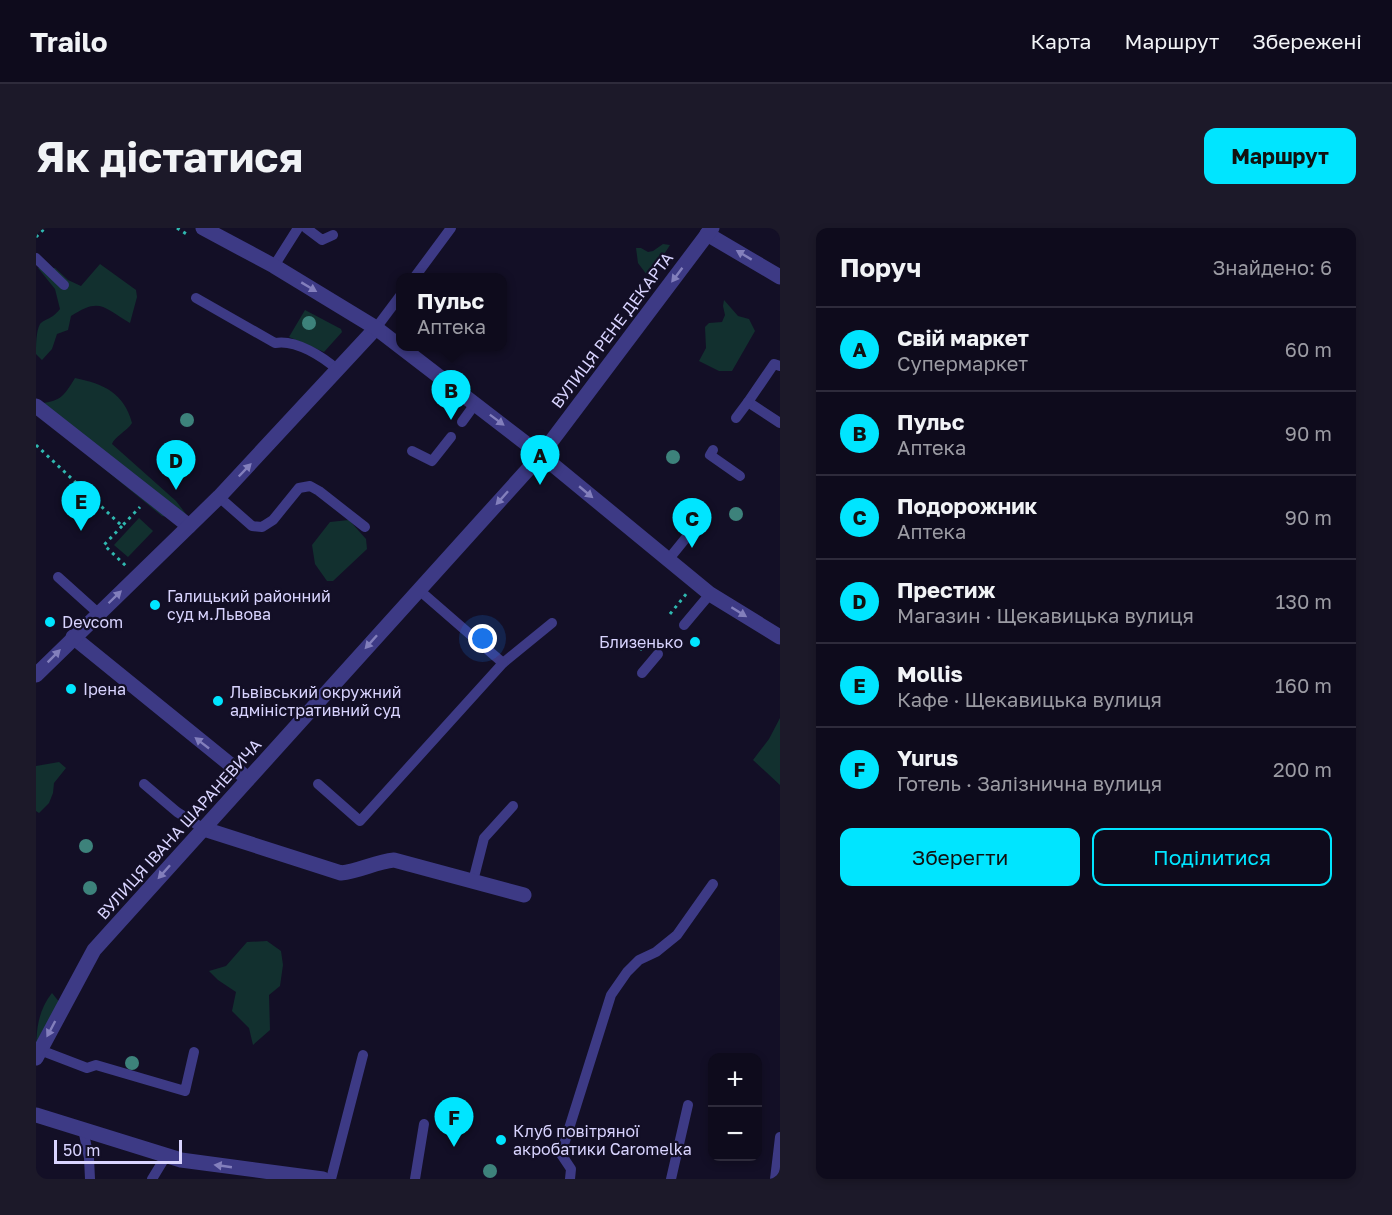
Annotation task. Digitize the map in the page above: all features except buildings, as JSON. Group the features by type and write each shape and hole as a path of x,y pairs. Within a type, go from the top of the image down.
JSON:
{"street":[{"path":"710,231 780,277"},
{"name":"ВУЛИЦЯ РЕНЕ ДЕКАРТА","path":"541,454 710,231"},
{"path":"200,234 274,266 376,328 396,343"},
{"path":"36,675 219,497 376,328"},
{"path":"406,351 541,454 710,594 780,637"},
{"path":"36,406 189,526"},
{"name":"ВУЛИЦЯ ІВАНА ШАРАНЕВИЧА","path":"38,1054 93,950 541,454"},
{"path":"73,637 248,779"},
{"path":"204,829 341,873 357,871 377,862 394,860 524,895"},
{"path":"36,1115 181,1160 323,1179"}],"lane":[{"path":"274,266 298,228"},
{"path":"306,228 322,240 333,235"},
{"path":"418,273 451,228"},
{"path":"36,258 64,285"},
{"path":"196,298 275,343 283,341 321,355 338,370"},
{"path":"376,328 396,301"},
{"path":"736,418 774,364 780,366"},
{"path":"748,402 780,423"},
{"path":"462,422 475,404"},
{"path":"412,451 432,461 451,437"},
{"path":"713,450 710,455 740,476"},
{"path":"219,497 252,526 262,527 273,520 299,488 310,486 320,491 365,526"},
{"path":"668,560 698,523"},
{"path":"58,577 98,613"},
{"path":"418,590 503,663"},
{"path":"684,625 710,594"},
{"path":"318,784 360,821 503,663 552,623"},
{"path":"642,673 658,654"},
{"path":"144,784 177,812 204,829"},
{"path":"473,881 484,838 513,806"},
{"path":"570,1179 571,1169 561,1154 611,995 627,972 639,960 656,952 677,935 713,884"},
{"path":"38,1054 87,1068 96,1065 185,1090 194,1052"},
{"path":"331,1179 363,1055"},
{"path":"671,1179 688,1105"},
{"path":"415,1179 424,1124"},
{"path":"83,1129 89,1158 90,1179"},
{"path":"776,1179 780,1137"},
{"path":"152,1179 166,1156"}],"path":[{"path":"36,237 45,228"},
{"path":"177,228 200,234"},
{"path":"36,445 122,526"},
{"path":"116,557 104,545 141,505"},
{"path":"670,614 689,592"},
{"path":"640,650 645,644"}],"green space":[{"path":"663,244 670,245 654,270 647,275 638,263 636,248 648,252"},
{"path":"100,264 136,290 137,297 130,323 101,306 81,310 71,316 68,330 57,334 52,349 42,360 36,354 36,339 40,324 60,309 55,289 38,268 55,268 68,280 81,286"},
{"path":"724,300 738,316 749,319 755,331 732,371 719,371 699,361 706,348 705,327 709,323 722,322 725,315"},
{"path":"305,310 341,329 342,332 324,352 289,337"},
{"path":"75,378 104,387 124,404 132,423 112,444 176,501 186,514 177,519 162,516 80,449 37,404 60,397"},
{"path":"139,518 153,531 128,557 114,545"},
{"path":"349,520 366,539 367,549 333,581 327,581 315,564 312,545 330,522"},
{"path":"780,718 780,785 753,760 769,739"},
{"path":"59,762 66,768 54,783 49,803 39,813 36,811 36,766"},
{"path":"267,941 281,951 283,965 280,986 269,995 270,1030 253,1045 249,1028 232,1011 236,992 209,971 226,966 247,942"},
{"path":"52,993 60,1003 36,1062 40,1017"}],"place":[{"name":"Пульс","path":"451,420"},
{"name":"Свій маркет","path":"540,485"},
{"name":"Престиж","path":"176,490"},
{"name":"Mollis","path":"81,531"},
{"name":"Подорожник","path":"692,548"},
{"name":"Галицький районний суд м.Львова","path":"155,605"},
{"name":"Devcom","path":"50,622"},
{"name":"Близенько","path":"695,642"},
{"name":"Ірена","path":"71,689"},
{"name":"Львівський окружний адміністративний суд","path":"218,701"},
{"name":"Клуб повітряної акробатики Caromelka","path":"501,1140"},
{"name":"Yurus","path":"454,1147"}]}
